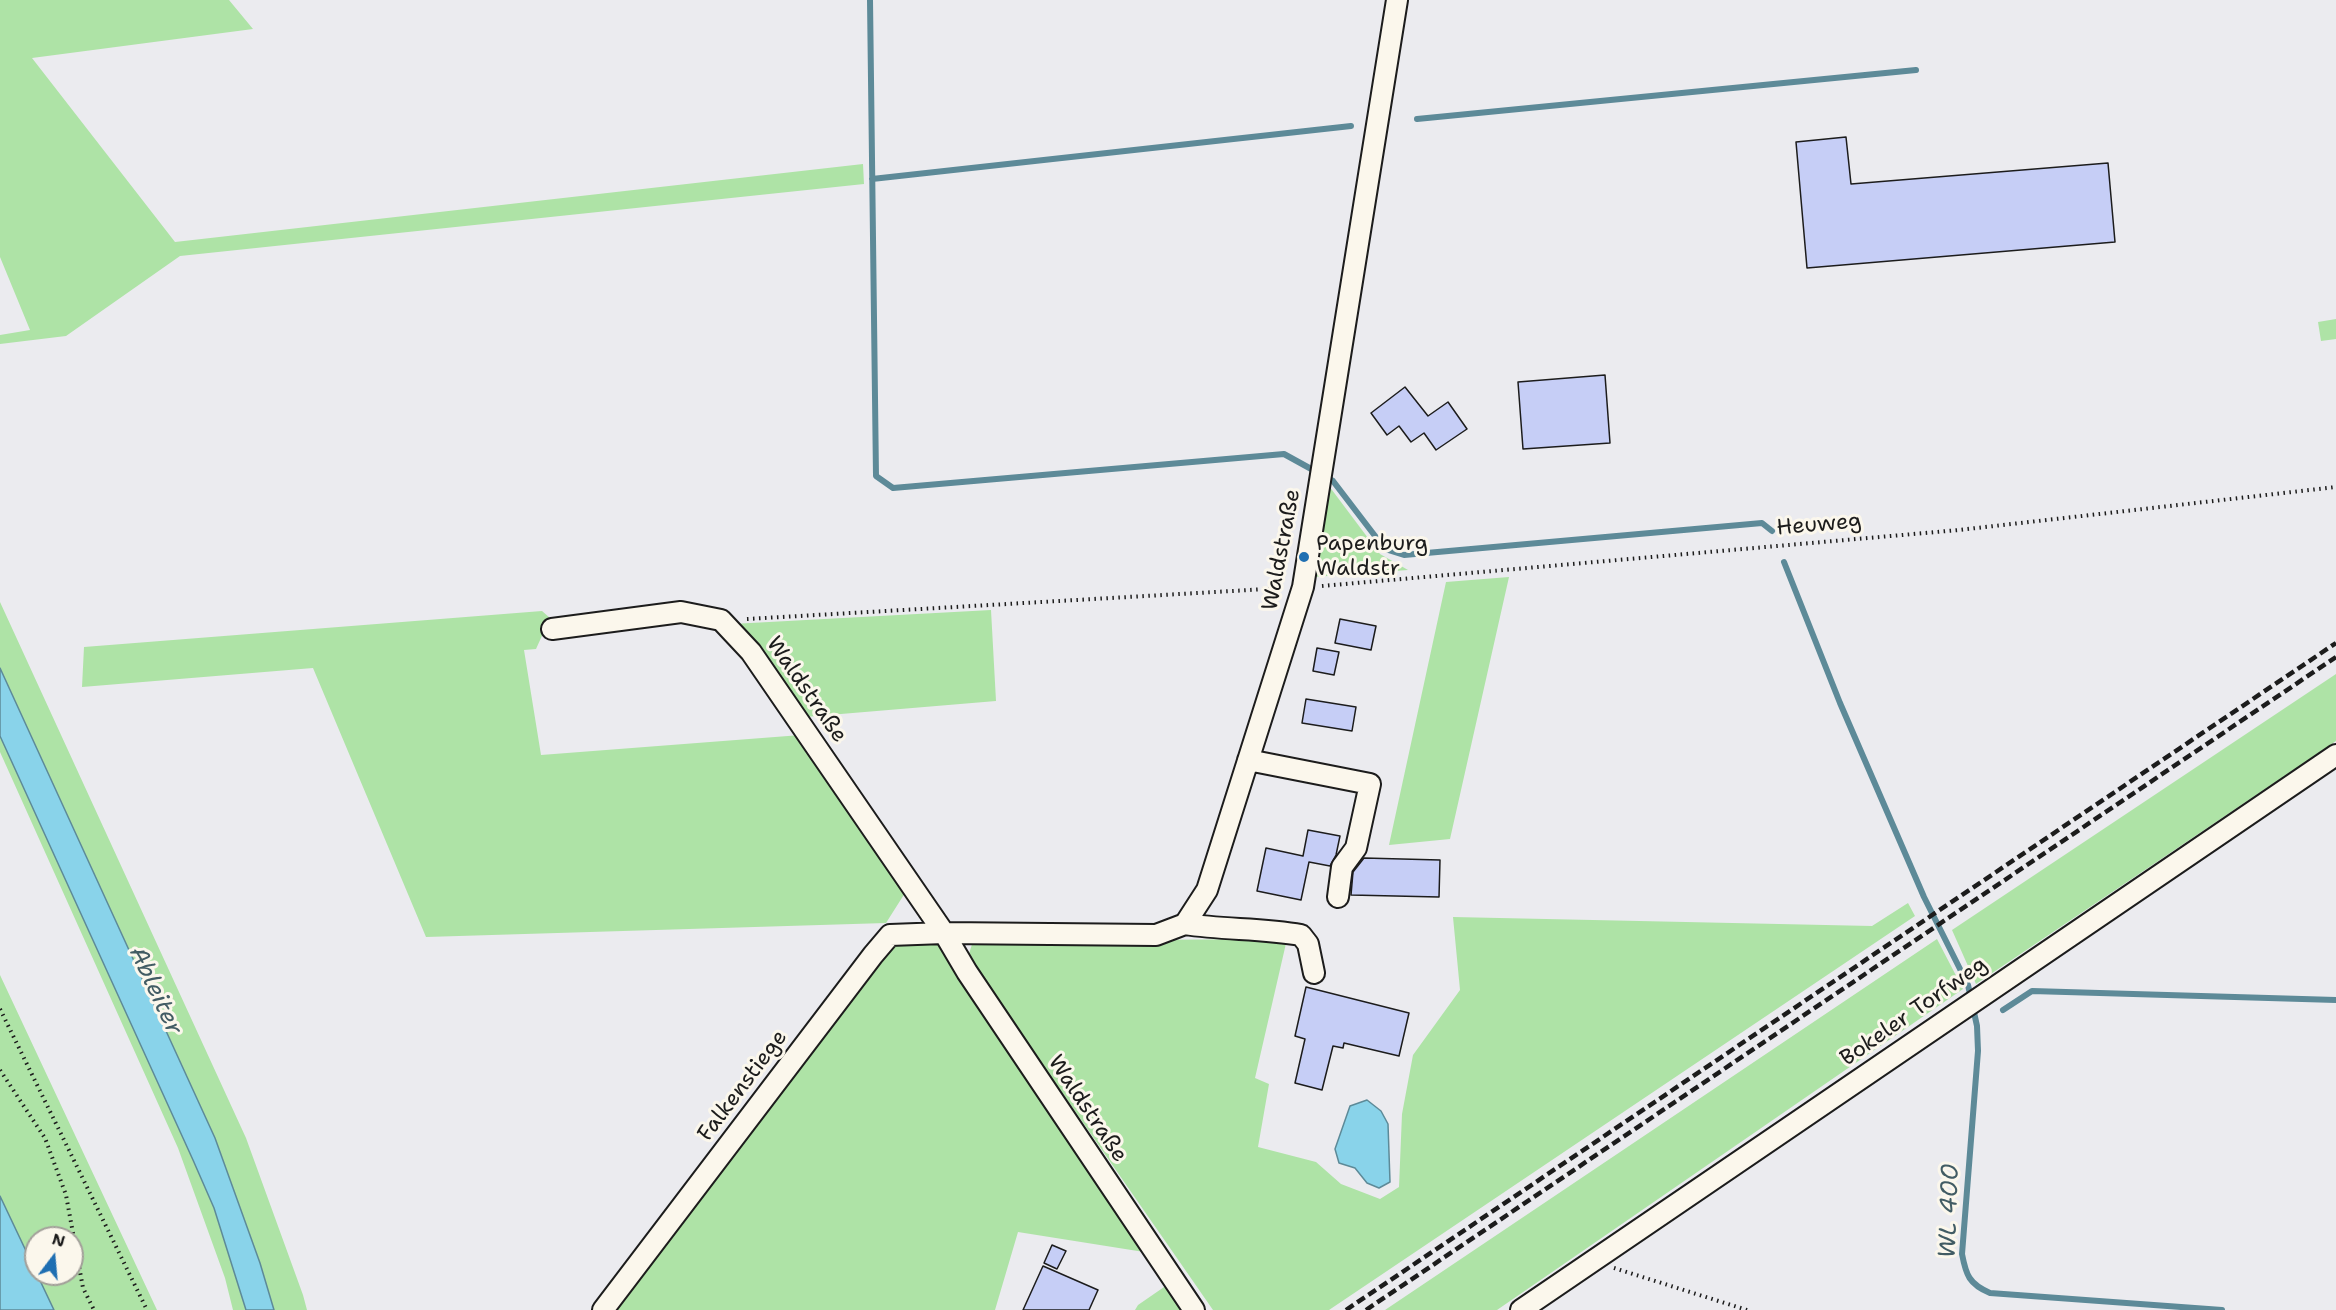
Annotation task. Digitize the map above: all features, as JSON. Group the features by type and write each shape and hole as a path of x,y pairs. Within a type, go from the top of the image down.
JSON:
{"street":[{"name":"Waldstraße","path":"1185,924 1207,890 1304,587 1397,0"},
{"path":"552,629 681,612 721,620"},
{"name":"Waldstraße","path":"721,620 751,652 944,933 973,982 1194,1310"},
{"name":"Bokeler Torfweg","path":"1521,1310 1958,1010 2336,755"},
{"path":"1248,760 1370,784 1356,848 1342,867 1338,897"},
{"path":"944,933 1156,935 1185,924 1211,928 1273,930 1301,935 1308,944 1314,973"},
{"name":"Falkenstiege","path":"603,1310 890,935 944,933"}],"path":[{"name":"Heuweg","path":"721,620 1304,587 1959,530 2336,487"},
{"path":"0,1009 147,1310"},
{"path":"0,1070 45,1138 66,1195 83,1288 94,1310"},
{"path":"1593,1262 1747,1310"}],"green space":[{"path":"0,0 229,0 253,29 32,58 175,242 863,164 864,184 180,256 66,336 0,344 0,335 30,330 0,257"},
{"path":"2336,319 2336,339 2321,341 2318,322"},
{"path":"1329,486 1380,554 1408,570 1314,577"},
{"path":"1509,577 1450,839 1389,845 1446,582"},
{"path":"0,602 246,1138 307,1310 274,1310 260,1263 215,1138 0,668"},
{"path":"991,610 996,701 805,717 732,624"},
{"path":"542,611 550,618 536,649 524,650 541,755 801,735 905,893 886,923 426,937 313,668 82,687 84,647"},
{"path":"2336,674 2336,741 1976,984 1952,930"},
{"path":"0,736 214,1208 246,1310 233,1310 225,1278 178,1148 0,752"},
{"path":"1908,903 1915,916 1329,1310 1213,1310 968,957 973,941 1287,939 1255,1078 1269,1084 1258,1147 1316,1162 1341,1184 1380,1199 1399,1187 1402,1114 1413,1055 1460,990 1453,917 1872,926"},
{"path":"1937,939 1963,989 1497,1310 1385,1310"},
{"path":"895,941 941,942 1144,1252 1018,1232 995,1310 613,1310"},
{"path":"0,975 157,1310 54,1310 43,1286 84,1286 84,1226 24,1226 24,1247 0,1196"},
{"path":"1167,1285 1184,1310 1135,1310 1138,1305"}],"water":[{"path":"0,668 215,1138 260,1263 274,1310 246,1310 214,1208 0,736"},
{"path":"1367,1100 1381,1111 1388,1124 1390,1182 1379,1188 1367,1183 1355,1168 1339,1163 1335,1149 1350,1106"},
{"path":"0,1196 24,1247 24,1286 43,1286 54,1310 0,1310"}],"building":[{"path":"1846,137 1851,184 2108,163 2115,242 1807,268 1796,142"},
{"path":"1605,375 1610,443 1523,449 1518,382"},
{"path":"1405,387 1428,416 1448,402 1467,429 1436,450 1424,433 1411,442 1399,426 1387,435 1371,413"},
{"path":"1340,619 1376,626 1371,650 1335,643"},
{"path":"1317,648 1339,652 1334,675 1313,671"},
{"path":"1306,699 1356,707 1352,731 1302,723"},
{"path":"1308,830 1340,836 1336,855 1330,866 1309,862 1301,900 1257,891 1266,848 1303,856"},
{"path":"1364,858 1440,860 1439,897 1351,895 1353,872"},
{"path":"1306,987 1409,1013 1399,1056 1344,1043 1343,1048 1333,1046 1322,1090 1295,1083 1305,1039 1295,1036"},
{"path":"1052,1245 1066,1251 1057,1269 1044,1263"},
{"path":"1043,1266 1098,1290 1089,1310 1023,1310"}],"waterway":[{"path":"870,0 876,476 893,488 1284,454 1333,481 1385,549 1404,555 1762,523 1772,531"},
{"path":"1417,119 1916,70"},
{"path":"872,179 1351,126"},
{"name":"WL 400","path":"1784,562 1840,703 1924,897 1968,985 1977,1026 1978,1051 1962,1254 1970,1278 1977,1286 1990,1293 2222,1310"},
{"path":"2003,1010 2032,991 2336,1000"}],"railway":[{"path":"1346,1310 2336,643"},
{"path":"1366,1310 2336,657"}],"place":[{"name":"Papenburg Waldstr","path":"1304,557"}],"water label":[{"name":"Ableiter","path":"155,991"}]}
